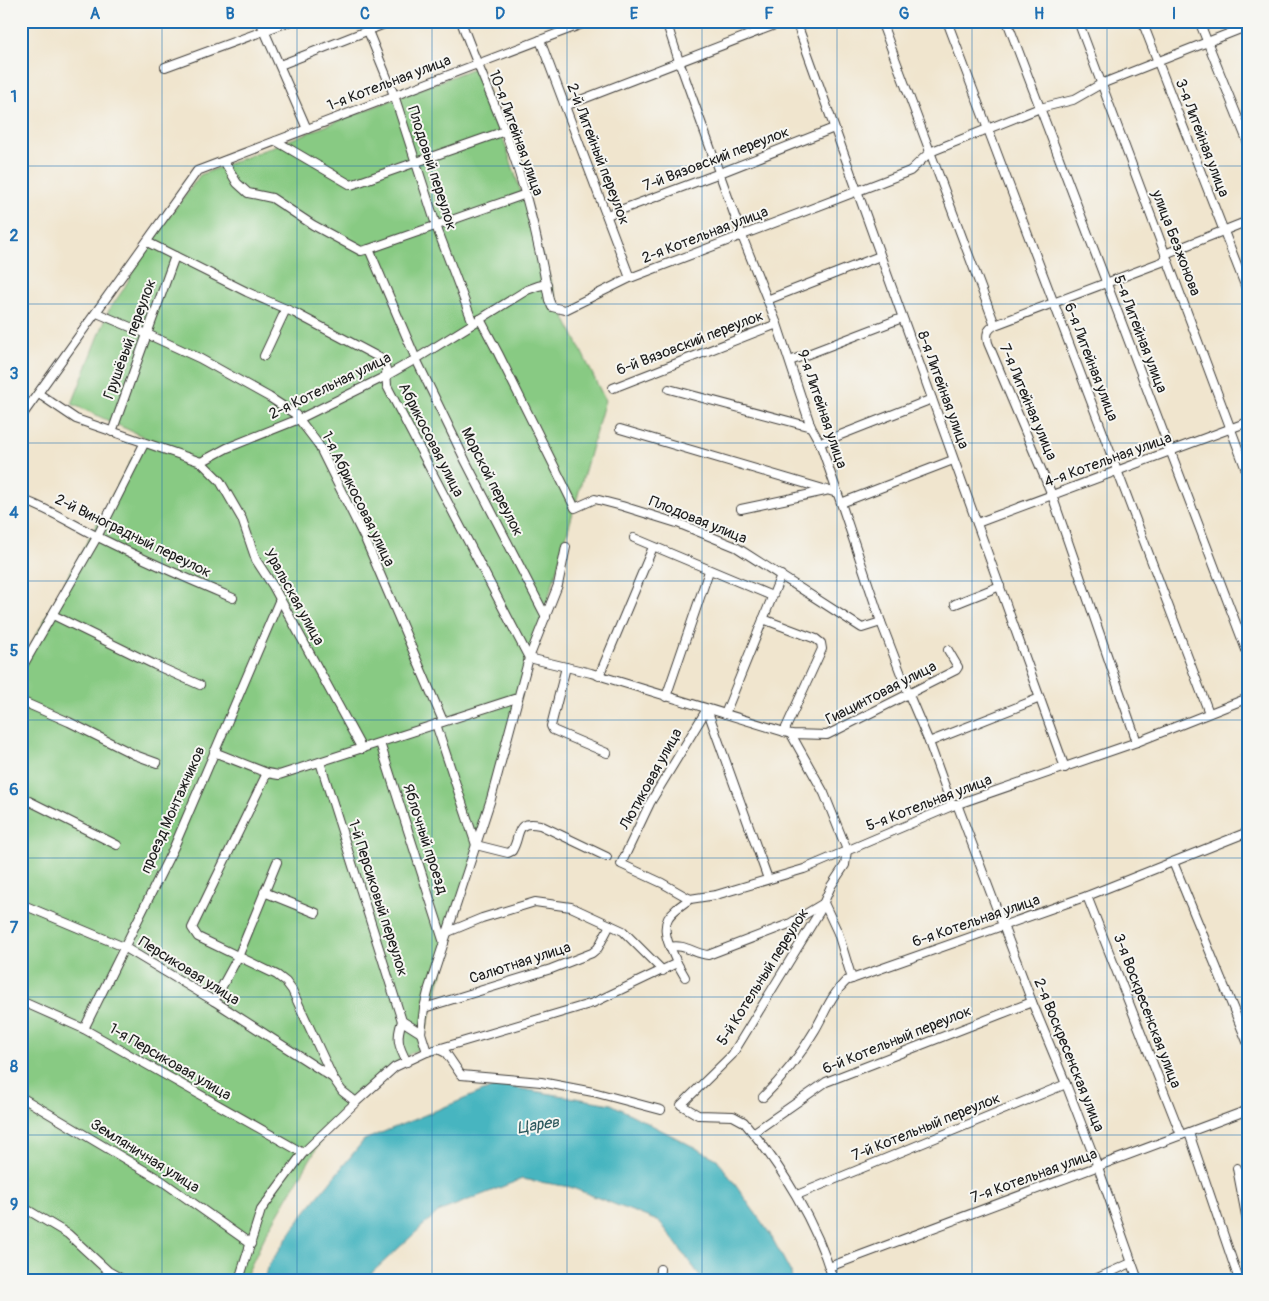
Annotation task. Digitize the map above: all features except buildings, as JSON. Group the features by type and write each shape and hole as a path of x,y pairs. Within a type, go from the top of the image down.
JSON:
{"street":[{"path":"260,21 307,129"},
{"path":"165,67 291,21"},
{"name":"Плодовый переулок","path":"364,21 394,95 436,226 477,321 498,353 575,508"},
{"path":"280,65 392,21"},
{"name":"10-я Литейная улица","path":"461,21 476,64 504,131 526,194 547,284"},
{"name":"1-я Котельная улица","path":"147,242 197,171 540,40 568,25 590,21"},
{"name":"9-я Литейная улица","path":"666,21 742,236 777,324 812,427 820,443 837,494 842,503 882,622 909,695 954,805"},
{"path":"565,106 785,21"},
{"name":"8-я Литейная улица","path":"796,21 953,460 1066,768"},
{"name":"7-я Литейная улица","path":"881,21 996,324 989,328 986,335 988,343 1052,495 1137,742"},
{"name":"6-я Литейная улица","path":"947,21 1209,713"},
{"name":"5-я Литейная улица","path":"1007,21 1248,655"},
{"name":"улица Безжонова","path":"1078,21 1248,475"},
{"name":"3-я Литейная улица","path":"1142,21 1248,293"},
{"path":"1199,21 1248,143"},
{"name":"2-я Котельная улица","path":"201,462 227,448 299,418 386,376 527,290 547,284 552,307 565,310 630,278 910,171 930,152 1040,108 1073,100 1101,84 1248,26"},
{"name":"2-й Литейный переулок","path":"540,40 630,278"},
{"name":"7-й Вязовский переулок","path":"606,215 834,128"},
{"path":"276,141 351,185 504,131"},
{"path":"224,161 237,183 248,193 272,198 313,225 361,251 526,194"},
{"path":"996,324 1106,283 1248,221"},
{"path":"21,417 147,242"},
{"name":"Абрикосовая улица","path":"147,242 286,309 382,359 385,364 387,386 529,658"},
{"name":"Морской переулок","path":"370,249 416,359 466,462 546,617"},
{"name":"Грушёвый переулок","path":"112,432 175,256"},
{"name":"6-й Вязовский переулок","path":"767,300 880,256"},
{"path":"264,356 286,309"},
{"name":"1-я Абрикосовая улица","path":"97,313 198,358 269,397 295,414 318,444 366,541 440,723 476,845"},
{"path":"790,361 902,318"},
{"name":"6-й Вязовский переулок","path":"612,388 777,324"},
{"path":"669,389 812,427"},
{"path":"38,394 76,419 144,444 201,462"},
{"path":"820,443 932,399"},
{"name":"4-я Котельная улица","path":"977,523 1248,422"},
{"path":"620,429 837,494"},
{"path":"21,669 97,537 144,444"},
{"path":"842,503 953,460"},
{"name":"Уральская улица","path":"201,462 220,481 242,519 256,560 274,586 362,749"},
{"path":"740,509 827,491"},
{"name":"2-й Виноградный переулок","path":"21,499 36,504 148,562 233,598"},
{"name":"Плодовая улица","path":"575,508 595,500 622,506 680,524 736,547 862,628 882,622"},
{"path":"634,538 772,596"},
{"path":"427,1052 421,1033 424,1008 491,799 529,658 558,585 566,547"},
{"path":"599,676 653,547"},
{"path":"666,696 709,570"},
{"path":"725,714 780,575"},
{"path":"955,604 1000,586"},
{"name":"проезд Монтажников","path":"84,1028 174,847 280,599"},
{"path":"53,615 200,685"},
{"path":"763,619 816,639 822,646 787,733 824,793 847,850"},
{"name":"Гиацинтовая улица","path":"529,658 599,676 787,733 827,736 956,670 958,667 948,650"},
{"path":"566,667 551,726 552,730 607,753"},
{"path":"214,752 279,776 517,698"},
{"path":"929,742 1040,698"},
{"name":"5-я Котельная улица","path":"690,899 716,895 804,868 954,805 1066,768 1248,698"},
{"path":"21,701 70,722 135,755 157,763"},
{"path":"707,709 768,880"},
{"name":"Лютиковая улица","path":"690,899 662,883 621,864 650,803 707,709"},
{"name":"Яблочный проезд","path":"380,743 444,943"},
{"name":"1-й Персиковый переулок","path":"320,762 402,1020"},
{"path":"267,773 192,928 198,937 278,975 286,982 292,990 333,1078 342,1091 356,1102"},
{"path":"21,797 117,846"},
{"name":"2-я Воскресенская улица","path":"954,805 1066,1084 1138,1280"},
{"path":"476,845 508,853 512,852 521,828 525,824 531,823 540,825 607,857"},
{"name":"6-я Котельная улица","path":"763,1097 776,1086 810,1039 836,992 846,981 1087,896 1248,832"},
{"name":"5-й Котельный переулок","path":"753,1133 744,1122 733,1116 698,1115 681,1105 732,1055 824,903 845,865 847,850"},
{"path":"214,1001 238,957 277,862"},
{"path":"1173,862 1248,1044"},
{"path":"264,892 316,913"},
{"name":"3-я Воскресенская улица","path":"1087,896 1185,1134 1239,1280"},
{"path":"685,977 677,963 664,930 676,908 690,899"},
{"path":"448,932 482,918 535,902 571,907 624,931 663,971"},
{"path":"670,946 675,945 708,955 789,924 824,903 838,933 852,979"},
{"name":"Персиковая улица","path":"21,904 124,947 214,1001 333,1078"},
{"name":"Салютная улица","path":"424,1008 551,969 592,953 598,948 610,925"},
{"path":"239,1280 262,1210 302,1153 395,1067 427,1052 593,1003 677,963"},
{"name":"1-я Персиковая улица","path":"21,1001 84,1028 302,1153"},
{"name":"6-й Котельный переулок","path":"753,1133 834,1078 1032,1002"},
{"path":"407,1062 400,1048 398,1033 402,1020 421,1033"},
{"path":"438,1049 446,1053 462,1075 541,1082 593,1092 661,1110"},
{"name":"7-й Котельный переулок","path":"797,1195 1066,1084"},
{"name":"Земляничная улица","path":"21,1097 162,1181 251,1244"},
{"name":"7-я Котельная улица","path":"829,1266 1248,1110"},
{"path":"753,1133 797,1195 829,1266 833,1280"},
{"path":"1237,1168 1248,1226"},
{"path":"21,1206 68,1234 108,1272 124,1280"},
{"path":"1093,1280 1131,1263"},
{"path":"659,1280 660,1269"}],"green space":[{"path":"479,66 558,303 605,400 421,1047 383,1071 337,1114 266,1234 244,1280 21,1280 21,663 144,437 72,404 109,310 123,290 146,248 200,175"}],"water":[{"name":"Царев","path":"498,1085 611,1104 717,1159 770,1234 791,1273 792,1280 703,1280 660,1222 570,1187 522,1179 438,1212 364,1280 264,1280 267,1268 302,1216 364,1140"}]}
